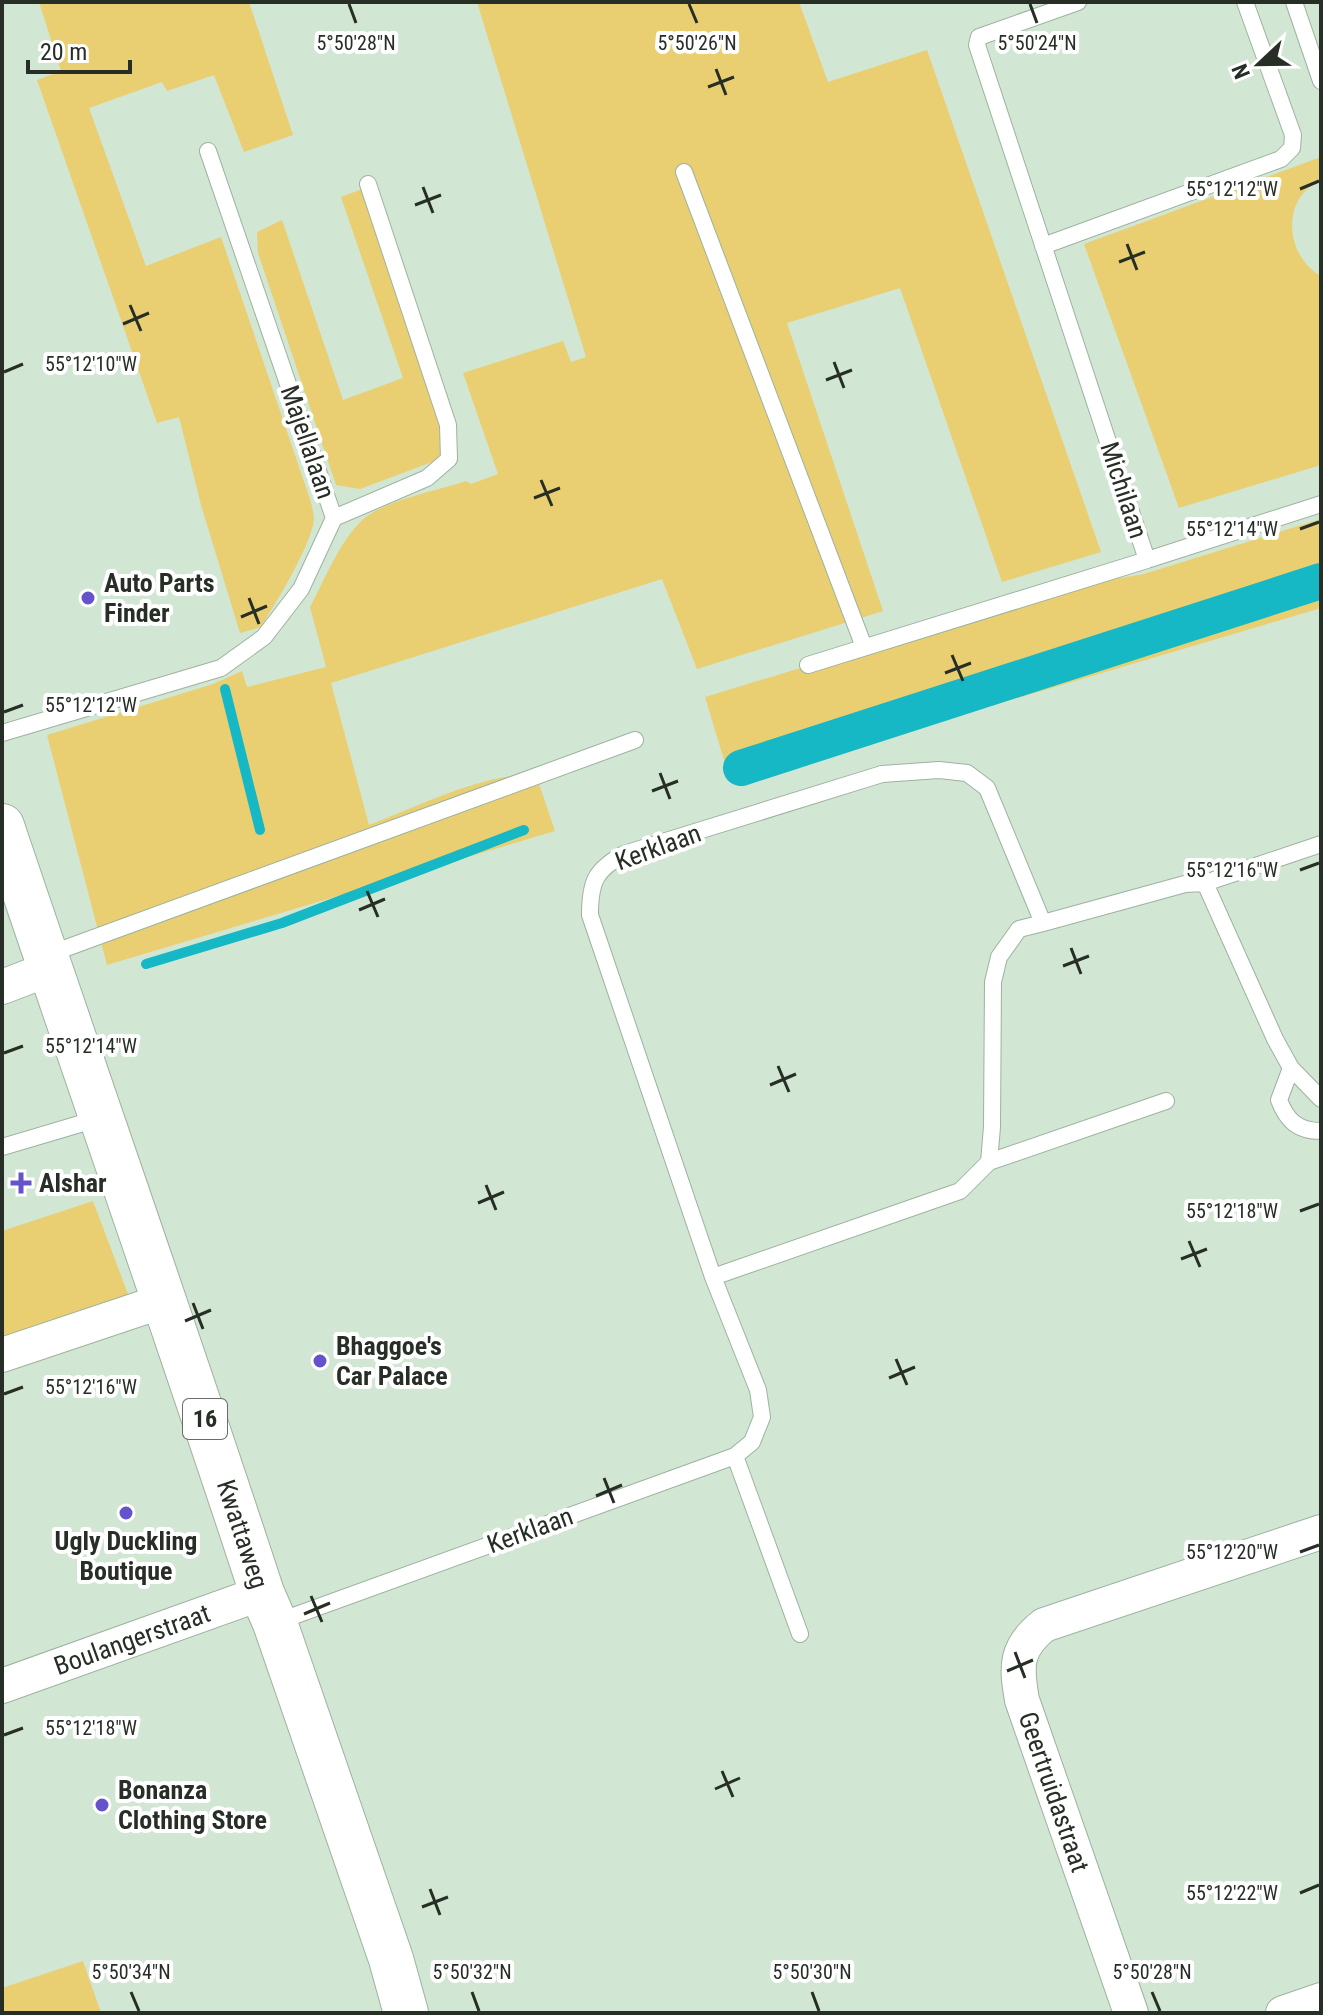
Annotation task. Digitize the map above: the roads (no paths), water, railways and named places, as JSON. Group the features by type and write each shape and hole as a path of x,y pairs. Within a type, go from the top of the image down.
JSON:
{"main road":[{"name":"Kwattaweg","path":"2,826 10,876 47,962 166,1300 391,1959 406,2013"}],"street":[{"path":"2,987 47,962"},
{"path":"2,1355 166,1300"},
{"name":"Geertruidastraat","path":"1131,2013 1022,1700 1017,1675 1021,1654 1028,1637 1044,1625 1321,1532"},
{"name":"Boulangerstraat","path":"2,1686 269,1608"},
{"path":"1283,2013 1321,2000"}],"lane":[{"name":"Michilaan","path":"1078,2 979,37 977,45 1147,560 1321,504"},
{"path":"1043,246 1281,159 1292,148 1293,135 1245,2"},
{"path":"1294,2 1321,81"},
{"name":"Majellalaan","path":"2,733 221,668 264,637 301,589 334,518 208,151"},
{"path":"684,172 864,647"},
{"path":"334,518 427,478 449,459 448,425 368,184"},
{"path":"808,665 1147,560"},
{"path":"47,962 635,740"},
{"name":"Kerklaan","path":"269,1608 735,1456 752,1442 762,1417 758,1390 713,1277 590,915 590,894 596,877 608,863 624,854 882,774 939,770 967,773 987,788 1043,923"},
{"path":"989,1162 993,982 999,957 1019,929 1185,884 1205,883 1321,844"},
{"path":"1205,883 1275,1039 1291,1068 1321,1099"},
{"path":"1291,1068 1279,1100 1285,1115 1297,1128 1321,1131"},
{"path":"713,1277 960,1191 989,1162 1166,1101"},
{"path":"2,1147 101,1117"},
{"path":"735,1456 800,1634"}],"waterway":[{"path":"741,768 1321,581"},
{"path":"225,689 260,830"},
{"path":"146,964 282,923 524,830"}],"place":[{"name":"Auto Parts Finder","path":"88,598"},
{"name":"Alshar","path":"21,1183"},
{"name":"Bhaggoe's Car Palace","path":"320,1361"},
{"name":"Ugly Duckling Boutique","path":"126,1513"},
{"name":"Bonanza Clothing Store","path":"102,1805"}]}
